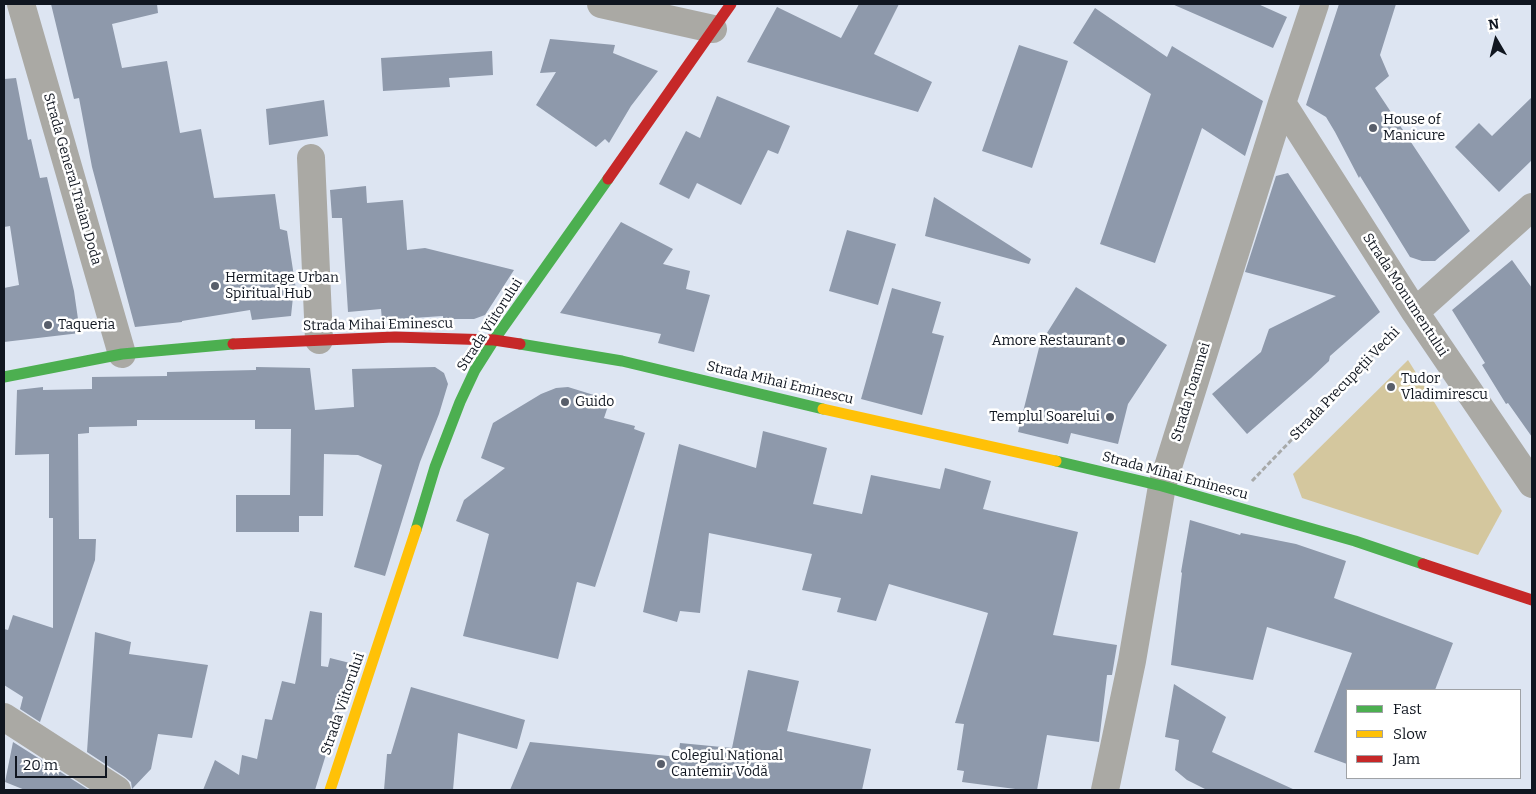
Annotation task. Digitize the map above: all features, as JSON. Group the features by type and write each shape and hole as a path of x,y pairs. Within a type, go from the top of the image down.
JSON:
{"main road":[{"name":"Strada Viitorului","path":"330,790 393,602 435,467 460,402 475,370 494,340 731,4"},
{"name":"Strada Mihai Eminescu","path":"4,377 122,354 206,345 394,337 494,340 556,349 622,361 768,397 1162,486 1355,541 1532,600"}],"street":[{"name":"Strada General Traian Doda","path":"21,4 122,354"},
{"path":"601,4 713,28"},
{"name":"Strada Toamnei","path":"1105,790 1132,661 1162,486 1282,103 1315,4"},
{"name":"Strada Monumentului","path":"1282,103 1414,312 1532,484"},
{"path":"311,158 319,340"},
{"path":"1414,312 1532,207"},
{"path":"4,717 117,790"}],"path":[{"name":"Strada Precupeții Vechi","path":"1228,505 1414,312"}],"shaded area":[{"path":"1408,360 1502,511 1478,555 1302,498 1293,474"}],"building":[{"path":"51,4 157,4 158,13 112,24 122,68 167,61 180,133 201,129 214,198 275,194 280,229 287,231 297,296 293,297 291,316 252,320 250,310 182,322 135,327 92,167 79,98 74,99"},
{"path":"859,4 899,4 874,54 932,82 918,112 747,62 777,7 841,38"},
{"path":"1172,4 1258,4 1287,17 1273,48"},
{"path":"1339,4 1396,4 1380,55 1389,76 1375,88 1470,231 1435,261 1422,261 1410,257 1360,176 1359,178 1326,117 1306,105"},
{"path":"1095,8 1167,57 1172,46 1263,101 1245,156 1202,128 1155,263 1100,244 1151,94 1073,43"},
{"path":"550,39 615,45 613,53 658,71 631,106 609,143 605,139 596,147 536,105 556,72 540,73"},
{"path":"1019,45 1068,61 1032,168 982,151"},
{"path":"492,51 493,75 449,78 450,87 383,91 381,58"},
{"path":"16,78 28,140 31,139 40,178 47,177 74,291 80,333 4,342 4,288 19,285 10,226 4,227 4,79"},
{"path":"717,96 790,126 778,154 768,150 741,205 697,183 689,199 659,184 686,131 700,138"},
{"path":"1532,97 1532,160 1499,192 1455,147 1479,123 1492,136"},
{"path":"324,100 328,136 269,145 266,109"},
{"path":"1288,173 1380,312 1330,356 1329,361 1311,378 1247,434 1212,394 1261,352 1269,329 1336,296 1245,272 1276,176"},
{"path":"366,186 367,203 403,200 407,250 425,248 514,270 485,315 474,319 443,319 443,316 382,320 381,309 348,312 342,218 332,218 330,190"},
{"path":"934,197 1031,259 1029,264 925,236"},
{"path":"621,222 673,249 663,264 690,271 686,289 710,295 694,352 658,343 661,334 560,313"},
{"path":"847,230 896,244 878,305 829,291"},
{"path":"1512,260 1532,288 1532,437 1508,403 1506,404 1482,365 1485,363 1452,310"},
{"path":"1076,287 1167,345 1128,404 1118,444 1071,433 1068,444 1018,432 1040,344"},
{"path":"892,288 941,302 932,333 944,336 922,415 861,399"},
{"path":"256,367 310,368 315,410 354,407 352,369 435,367 444,373 448,384 439,414 420,462 385,576 354,567 382,465 358,455 324,454 323,516 299,516 299,532 236,532 236,495 290,495 291,429 255,429 255,420 137,420 137,426 89,427 89,433 78,434 79,539 96,539 95,560 40,722 20,709 23,697 4,685 4,629 8,630 13,615 53,628 53,518 49,518 49,454 15,455 17,390 43,387 43,390 92,389 92,377 167,376 167,372 256,370"},
{"path":"568,387 610,400 604,418 635,426 634,429 645,433 595,587 577,582 558,659 463,636 489,534 456,521 464,500 505,468 481,458 493,423 541,394 556,388"},
{"path":"763,431 827,448 813,504 862,514 871,475 940,489 945,468 991,481 983,509 1078,532 1053,635 1117,645 1112,675 1107,675 1099,742 1047,735 1037,790 962,782 964,771 957,770 964,724 955,723 988,613 889,584 876,621 837,612 841,598 802,590 812,554 709,533 700,613 680,611 677,622 643,612 679,444 756,468"},
{"path":"1190,520 1240,535 1241,533 1296,544 1346,561 1334,598 1453,643 1435,689 1346,689 1346,764 1314,752 1352,653 1267,627 1253,680 1171,665 1181,572"},
{"path":"310,611 322,613 321,666 328,667 330,658 354,664 315,790 203,790 215,760 239,775 242,755 257,759 265,719 272,720 282,681 295,684"},
{"path":"95,632 131,642 129,654 208,665 192,738 158,734 151,769 132,789 131,782 125,777 87,752"},
{"path":"748,670 799,681 787,731 871,749 862,790 510,790 530,742 678,757 680,743 732,748"},
{"path":"1174,684 1226,717 1212,752 1295,790 1207,790 1187,780 1175,770 1179,740 1165,737"},
{"path":"411,687 525,720 517,749 458,733 453,790 384,790 387,754 391,754"},
{"path":"13,742 89,790 25,790 5,782"}],"traffic: fast":[{"path":"416,530 435,467 460,402 475,370 494,340 608,179"},
{"path":"4,377 122,354 233,344"},
{"path":"520,344 622,361 823,409"},
{"path":"1056,461 1162,486 1355,541 1423,564"}],"traffic: slow":[{"path":"823,409 1056,461"},
{"path":"330,790 416,530"}],"traffic: jam":[{"path":"608,179 731,4"},
{"path":"233,344 394,337 494,340 520,344"},
{"path":"1423,564 1532,600"}],"place":[{"name":"House of Manicure","path":"1373,128"},
{"name":"Hermitage Urban Spiritual Hub","path":"215,286"},
{"name":"Taqueria","path":"48,325"},
{"name":"Amore Restaurant","path":"1121,341"},
{"name":"Tudor Vladimirescu","path":"1391,387"},
{"name":"Guido","path":"565,402"},
{"name":"Templul Soarelui","path":"1110,417"},
{"name":"Colegiul Național Cantemir Vodă","path":"661,764"}]}
